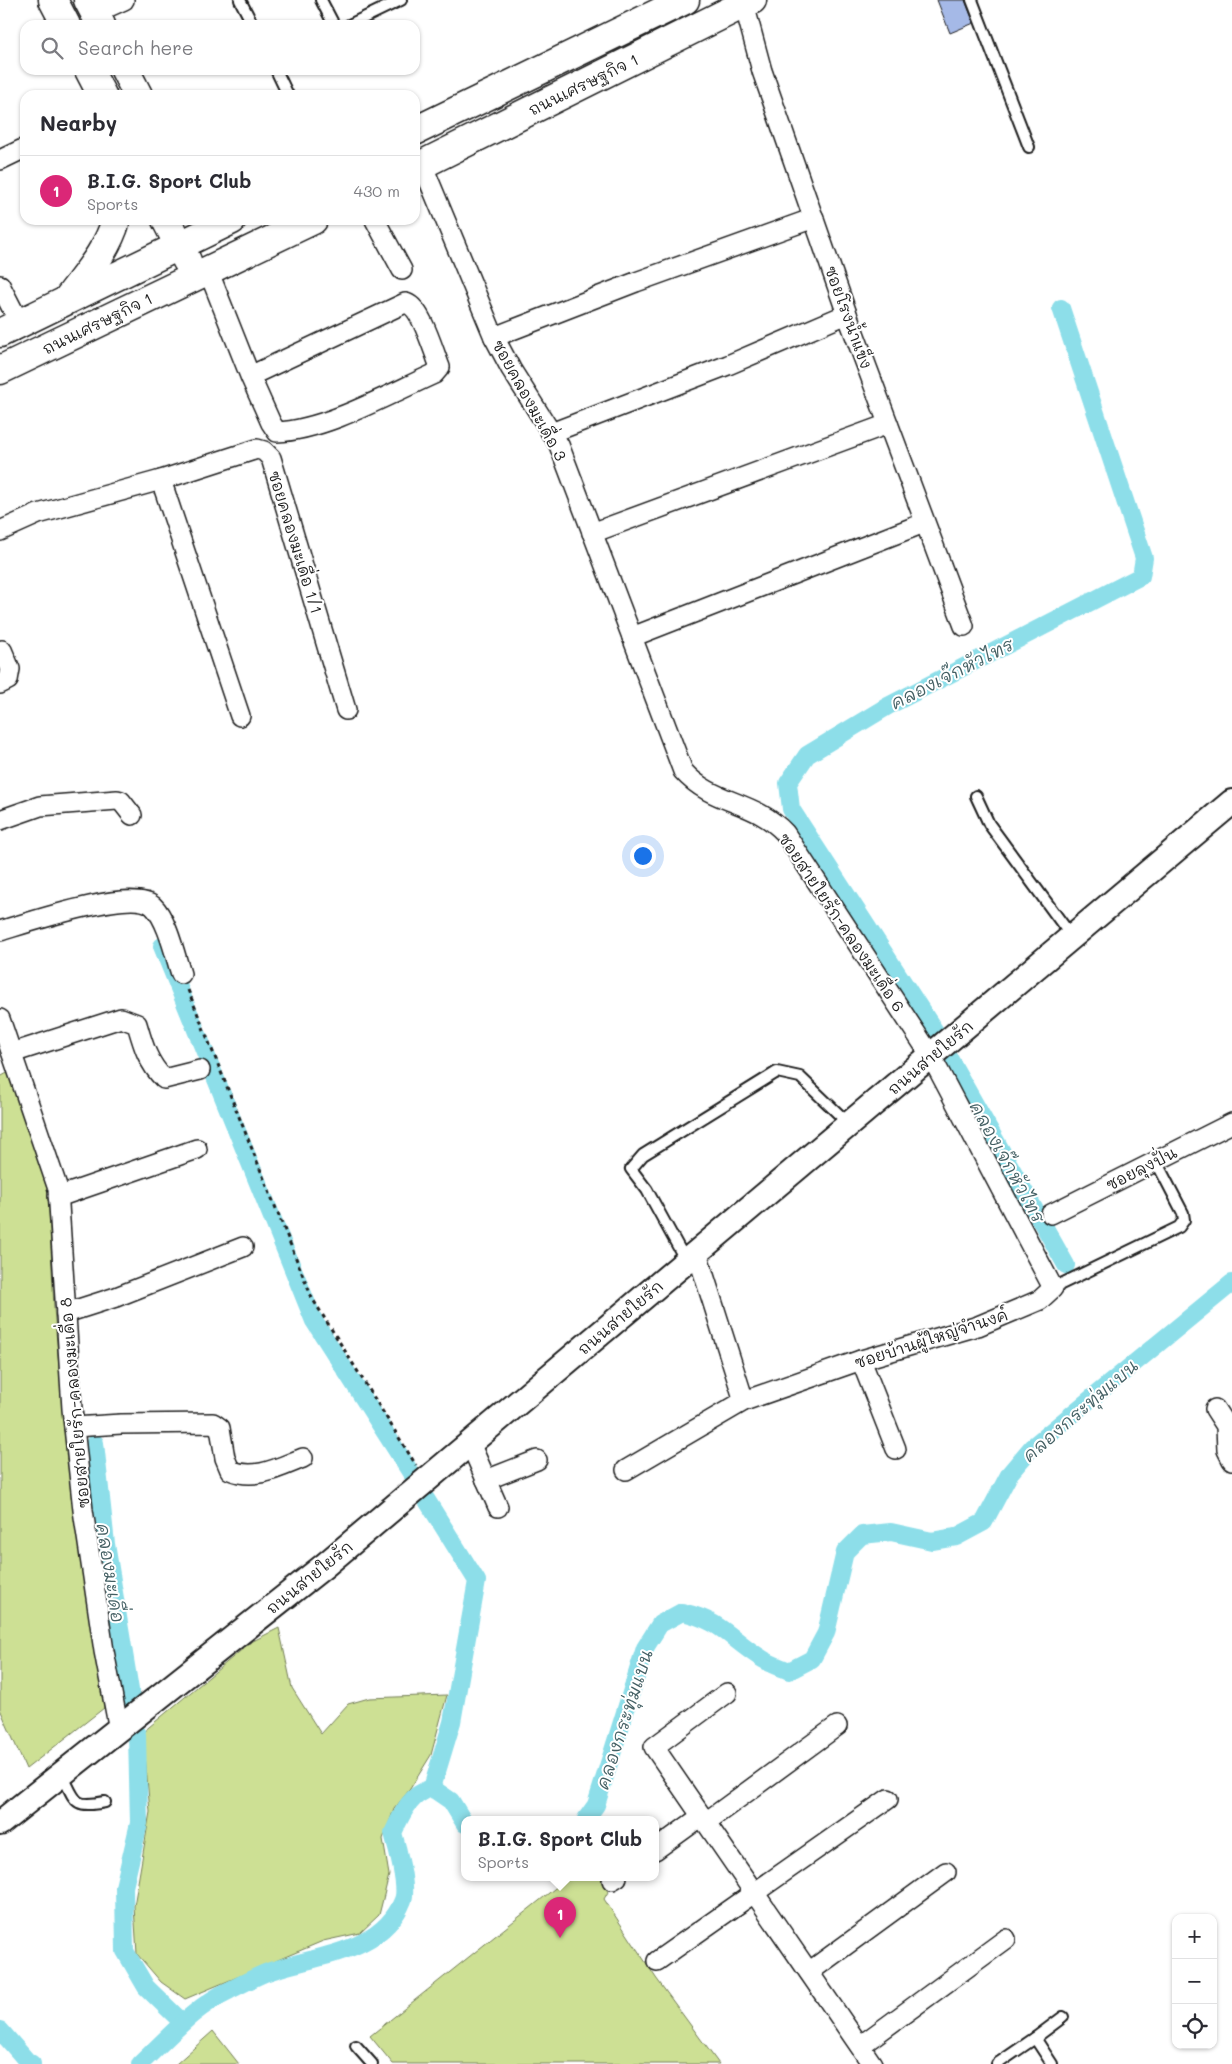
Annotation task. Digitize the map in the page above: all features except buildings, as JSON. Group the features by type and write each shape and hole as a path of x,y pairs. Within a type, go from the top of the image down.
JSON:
{"main road":[{"path":"53,0 63,20"},
{"name":"ถนนเศรษฐกิจ 1","path":"420,129 685,0"},
{"name":"ถนนเศรษฐกิจ 1","path":"420,165 748,2"},
{"path":"92,75 99,90"},
{"path":"128,75 135,90"},
{"path":"67,301 97,259 113,233 115,225"},
{"path":"169,225 179,245 209,269"},
{"name":"ถนนเศรษฐกิจ 1","path":"10,328 179,245 213,225"},
{"name":"ถนนเศรษฐกิจ 1","path":"209,269 215,225"},
{"name":"ถนนเศรษฐกิจ 1","path":"0,370 302,225"}],"street":[{"path":"94,13 124,0"},
{"name":"ซอยโรงน้ำแข็ง","path":"748,2 762,71 847,314 964,626"},
{"path":"0,160 20,150"},
{"name":"ซอยคลองมะเดื่อ 3","path":"420,170 494,337 511,369 559,444 632,637"},
{"path":"494,337 636,282 814,218"},
{"path":"378,225 402,270"},
{"path":"209,269 250,376 274,431 282,432 313,425 357,409 434,374 440,367 424,325 414,307 405,303 250,376"},
{"path":"0,285 10,328"},
{"path":"551,433 728,365 847,314"},
{"path":"592,533 888,424"},
{"name":"ซอยคลองมะเดื่อ 1/1","path":"0,531 38,514 161,480 257,449 268,454 292,526 346,710"},
{"path":"161,480 240,716"},
{"path":"632,637 924,522"},
{"name":"ซอยสายใยรัก-คลองมะเดื่อ 6","path":"632,637 683,771 695,784 711,794 763,814 785,833 931,1056"},
{"path":"0,684 8,680 10,673 2,650"},
{"path":"0,820 40,806 117,800 132,815"},
{"name":"ถนนสายใยรัก","path":"0,1823 324,1566 1232,802"},
{"path":"0,931 99,903 137,901 152,904 160,914 181,974"},
{"path":"12,1053 121,1018 137,1024 145,1053 154,1069 164,1079 200,1070"},
{"name":"ซอยสายใยรัก-คลองมะเดื่อ 8","path":"1,1025 22,1079 58,1197 74,1427 92,1566 119,1730"},
{"path":"931,1056 1053,1288"},
{"name":"ซอยลุงปั่น","path":"1050,1214 1232,1123"},
{"path":"58,1197 197,1149"},
{"path":"66,1312 116,1298 243,1247"},
{"path":"692,1257 744,1401"},
{"name":"ซอยบ้านผู้ใหญ่จำนงค์","path":"626,1470 744,1401 861,1360 978,1326 1040,1300 1053,1288"},
{"path":"861,1360 896,1449"},
{"path":"1214,1409 1226,1426 1227,1450 1232,1460"},
{"path":"74,1427 121,1424 214,1424 220,1428 225,1458 230,1470 239,1474 262,1474 303,1458"},
{"path":"470,1443 498,1507"},
{"path":"486,1480 537,1460"},
{"path":"727,1693 654,1748 872,2064"},
{"path":"659,1847 704,1819 837,1726"},
{"path":"657,1961 754,1891 888,1799"},
{"path":"809,1972 946,1872"},
{"path":"860,2046 1006,1939"}],"lane":[{"path":"240,0 250,20"},
{"path":"321,0 331,20"},
{"path":"359,20 401,0"},
{"path":"972,0 1029,147"},
{"path":"278,75 286,90"},
{"path":"976,796 989,824 1072,937"},
{"path":"692,1257 631,1169 643,1155 777,1072 800,1077 850,1125"},
{"path":"1053,1288 1179,1227 1184,1220 1156,1161"},
{"path":"62,1774 78,1803 85,1806 105,1802"},
{"path":"997,2064 1062,2017"},
{"path":"1035,2038 1052,2064"},
{"path":"356,2046 372,2064"}],"path":[{"path":"181,974 312,1298 425,1480"}],"green space":[{"path":"9,1072 48,1189 54,1309 67,1458 104,1708 26,1769 0,1709 0,1077"},
{"path":"279,1628 292,1688 321,1734 348,1704 369,1698 447,1695 431,1755 410,1789 394,1809 383,1839 389,1875 379,1915 360,1933 323,1941 185,1999 161,1982 137,1954 134,1906 150,1812 143,1732 251,1642"},
{"path":"564,1881 603,1881 608,1892 604,1899 656,1978 719,2064 393,2064 370,2036"},
{"path":"213,2031 239,2064 176,2064"}],"waterway":[{"name":"คลองเจ๊กหัวไทร","path":"936,1033 791,809 788,783 807,755 888,706 1141,576 1144,558 1061,308"},
{"path":"162,946 314,1321 411,1473"},
{"name":"คลองเจ๊กหัวไทร","path":"950,1060 1066,1265"},
{"name":"คลองกระทุ่มแบน","path":"588,1816 596,1805 645,1648 660,1624 682,1612 707,1620 764,1660 789,1671 812,1659 826,1633 845,1552 862,1535 891,1532 932,1541 956,1537 984,1522 1010,1473 1032,1447 1232,1283"},
{"name":"คลองมะเดื่อ","path":"95,1443 106,1544 132,1702"},
{"path":"426,1499 477,1581 452,1722 432,1788"},
{"name":"คลองมะเดื่อ","path":"137,1734 139,1823 124,1887 125,1951 146,1987 182,2022"},
{"name":"คลองกระทุ่มแบน","path":"140,2064 182,2023 217,1997 265,1973 343,1950 362,1943 379,1932 393,1918 403,1900 403,1877 393,1833 403,1812 418,1795 432,1788 451,1801 461,1817"},
{"name":"คลองกระทุ่มแบน","path":"0,2030 27,2061 32,2064"}],"place":[{"name":"B.I.G. Sport Club","path":"560,1938"}]}
